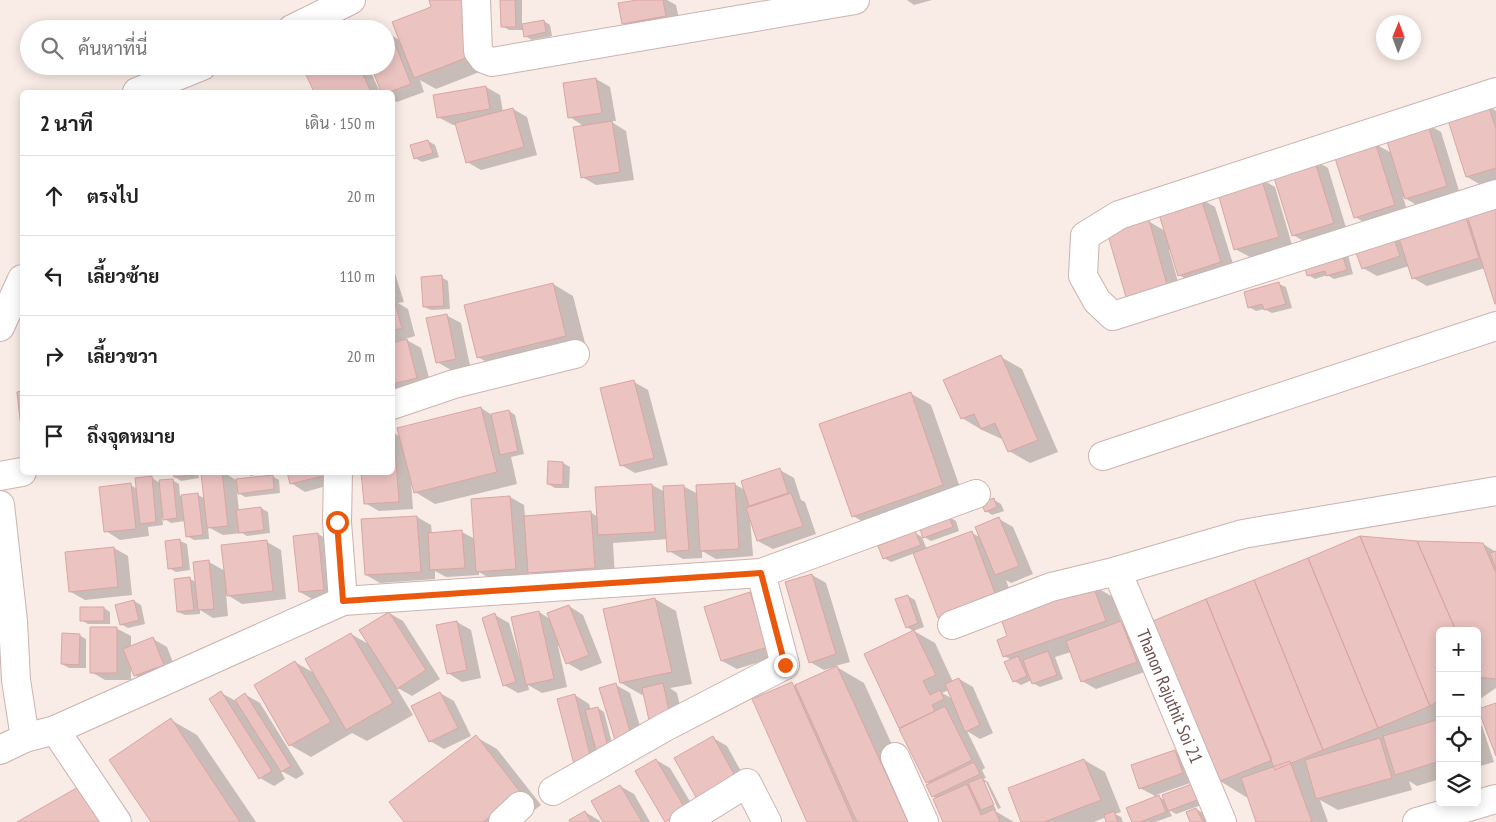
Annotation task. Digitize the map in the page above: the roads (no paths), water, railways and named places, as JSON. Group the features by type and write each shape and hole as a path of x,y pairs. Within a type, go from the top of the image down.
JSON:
{"street":[{"path":"310,20 351,0"},
{"path":"476,0 478,51 484,58 492,62 854,0"},
{"path":"142,90 180,75"},
{"path":"1496,92 1119,216 1084,236 1083,276 1097,300 1113,316 1496,194"},
{"path":"0,327 20,283"},
{"path":"1103,456 1496,326"},
{"path":"395,404 454,384 575,354"},
{"path":"0,476 20,472"},
{"path":"338,475 337,522 343,601"},
{"path":"952,624 1051,588 1243,534 1496,491"},
{"path":"0,750 26,738 55,730 343,601 761,573 976,494"},
{"path":"0,505 14,621 16,680 26,738"},
{"name":"Thanon Rajuthit Soi 21","path":"1117,570 1222,822"},
{"path":"553,791 665,727 785,665 761,573"},
{"path":"55,730 117,822"},
{"path":"895,757 924,822"},
{"path":"684,822 747,783 767,822"},
{"path":"1417,822 1496,799"}]}
